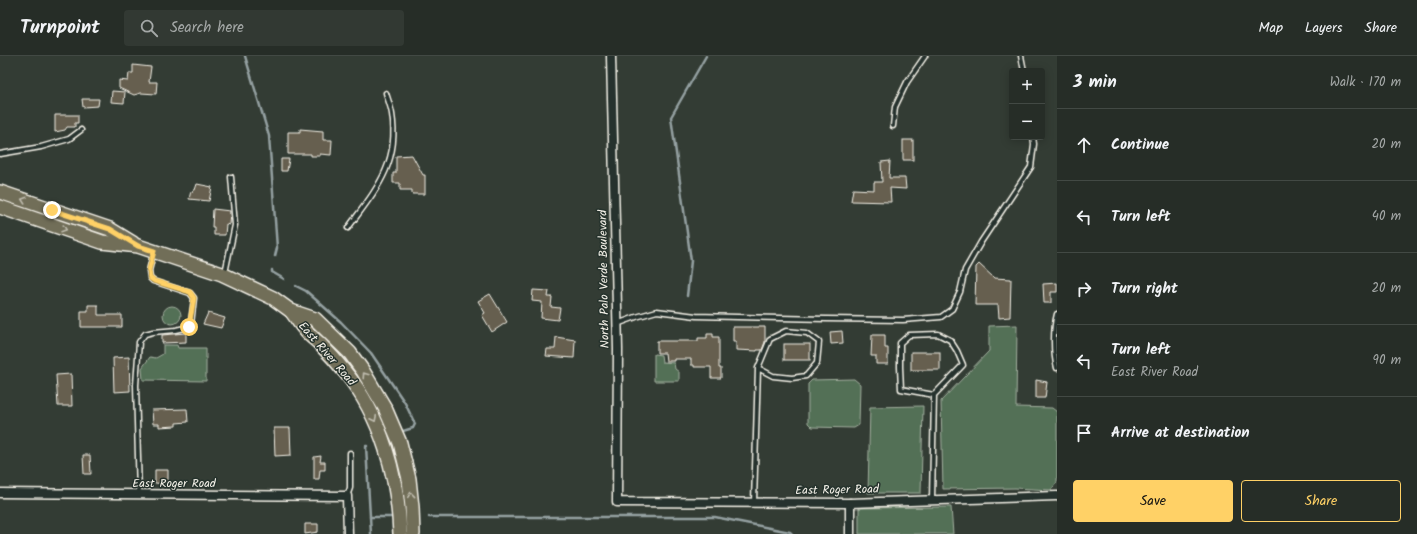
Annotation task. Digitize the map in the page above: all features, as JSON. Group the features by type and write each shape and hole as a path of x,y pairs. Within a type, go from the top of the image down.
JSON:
{"main road":[{"name":"East River Road","path":"0,192 110,229 138,246"},
{"name":"East River Road","path":"0,207 102,242 138,246 224,275 273,298 291,311 305,331 331,355 347,374 370,411 385,446 392,469 397,493 400,534"},
{"name":"East River Road","path":"291,311 315,318 350,353 363,371 385,408 400,443 409,479 414,534"}],"street":[{"name":"North Palo Verde Boulevard","path":"612,56 618,349 617,502"},
{"name":"East Roger Road","path":"0,493 347,496"},
{"path":"347,496 348,534"},
{"name":"East Roger Road","path":"617,502 850,503 1057,496"},
{"path":"850,503 850,534"}],"lane":[{"path":"892,126 895,107 907,82 925,56"},
{"path":"1021,56 1023,68"},
{"path":"348,228 375,191 386,172 390,161 394,140 392,113 386,93"},
{"path":"0,154 41,148 69,139 81,130"},
{"path":"617,325 636,316 657,311 696,316 826,319 903,320 941,316 952,309 960,292 965,270 981,242 1031,167 1033,140"},
{"path":"224,275 235,225 231,177"},
{"path":"139,494 136,385 139,342 145,334 189,327 194,303 194,298 190,292 154,281 150,278 149,270 154,251"},
{"path":"1057,314 1055,322 1054,358 1057,368"},
{"path":"754,502 758,368 770,339 786,331 807,333 819,342 817,363 806,376 792,378 773,376 758,368"},
{"path":"932,500 934,395 963,365 950,340 938,334 909,335 900,343 901,389 934,395"},
{"path":"347,496 350,488 350,453"}],"green space":[{"path":"172,306 178,309 181,315 178,321 172,324 166,321 163,315 166,309"},
{"path":"1017,325 1016,407 1052,408 1057,412 1057,482 1051,490 1015,488 943,489 941,401 989,351 989,326"},
{"path":"163,345 177,345 178,348 206,348 206,381 143,380 142,368 150,357 156,358 163,354"},
{"path":"654,354 661,355 662,362 674,363 675,369 679,372 679,381 654,381"},
{"path":"854,379 860,384 859,425 854,428 812,427 808,423 808,384 812,380"},
{"path":"923,406 921,493 868,493 870,407"},
{"path":"951,507 953,534 859,534 859,508"}],"building":[{"path":"133,65 151,67 149,82 157,82 156,94 141,93 134,95 119,88 119,80 128,81 129,73 133,73"},
{"path":"112,91 125,92 124,103 111,102"},
{"path":"82,99 99,99 98,106 83,107"},
{"path":"55,115 78,115 78,123 75,123 75,127 67,127 65,130 55,132"},
{"path":"300,129 323,131 323,140 332,140 331,155 320,154 320,156 311,156 311,154 288,154 288,132 300,132"},
{"path":"903,140 913,140 913,160 903,160"},
{"path":"412,155 423,175 425,175 425,194 412,194 412,190 400,190 400,183 393,183 393,173 396,173 396,156"},
{"path":"281,159 289,159 287,171 281,171"},
{"path":"890,161 889,178 905,178 906,189 890,188 891,202 851,201 853,189 874,190 874,182 882,182 881,162"},
{"path":"197,184 212,187 209,201 189,199 191,191 192,192 195,190"},
{"path":"213,209 230,211 229,225 226,224 225,235 214,235 214,227 212,227"},
{"path":"979,264 994,278 1011,279 1010,317 999,318 998,305 975,305 976,267"},
{"path":"1057,283 1057,292 1051,292 1051,303 1044,303 1043,284"},
{"path":"533,290 549,291 548,297 552,297 551,307 560,308 558,320 541,318 542,302 532,301"},
{"path":"490,294 507,322 492,332 482,315 485,313 478,301"},
{"path":"88,305 98,305 98,315 122,315 122,327 81,327 81,311 88,311"},
{"path":"208,313 225,318 221,328 203,324"},
{"path":"733,327 765,327 765,342 762,350 736,350 736,341 733,341"},
{"path":"842,331 843,343 831,344 830,332"},
{"path":"186,333 186,342 162,343 162,335"},
{"path":"707,334 713,334 713,337 719,337 719,368 721,368 721,378 711,378 711,367 694,367 694,365 691,365 691,359 674,359 674,361 666,361 665,353 657,353 657,341 698,341 698,338 707,338"},
{"path":"872,335 885,335 885,348 888,348 888,364 876,364 876,356 871,356"},
{"path":"556,337 575,340 574,358 546,356 547,349 555,349"},
{"path":"784,344 810,344 810,360 784,360"},
{"path":"911,352 940,352 940,370 911,370"},
{"path":"129,357 130,391 114,392 113,358"},
{"path":"71,374 72,406 58,406 56,375"},
{"path":"1036,380 1047,382 1045,398 1036,398"},
{"path":"187,409 188,422 176,423 176,426 159,427 159,424 153,424 152,410"},
{"path":"274,428 290,428 291,455 275,456"},
{"path":"83,455 90,455 91,474 84,474"},
{"path":"321,456 320,462 325,462 325,470 320,470 319,479 314,479 314,457"},
{"path":"155,470 168,470 168,484 155,483"},
{"path":"305,524 318,524 318,532 305,534"}],"waterway":[{"path":"245,56 269,136 277,248 275,256"},
{"path":"687,296 691,261 671,117 706,56"},
{"path":"272,270 272,272 284,279"},
{"path":"296,286 306,291 341,322 371,353 405,403 415,424 413,428 403,431"},
{"path":"367,446 371,534"},
{"path":"370,517 392,517"},
{"path":"429,517 715,517 790,532 792,534"}],"route":[{"path":"52,210 110,229 138,246 154,251 149,270 150,278 166,286 190,292 194,298 191,324 189,327"}]}
